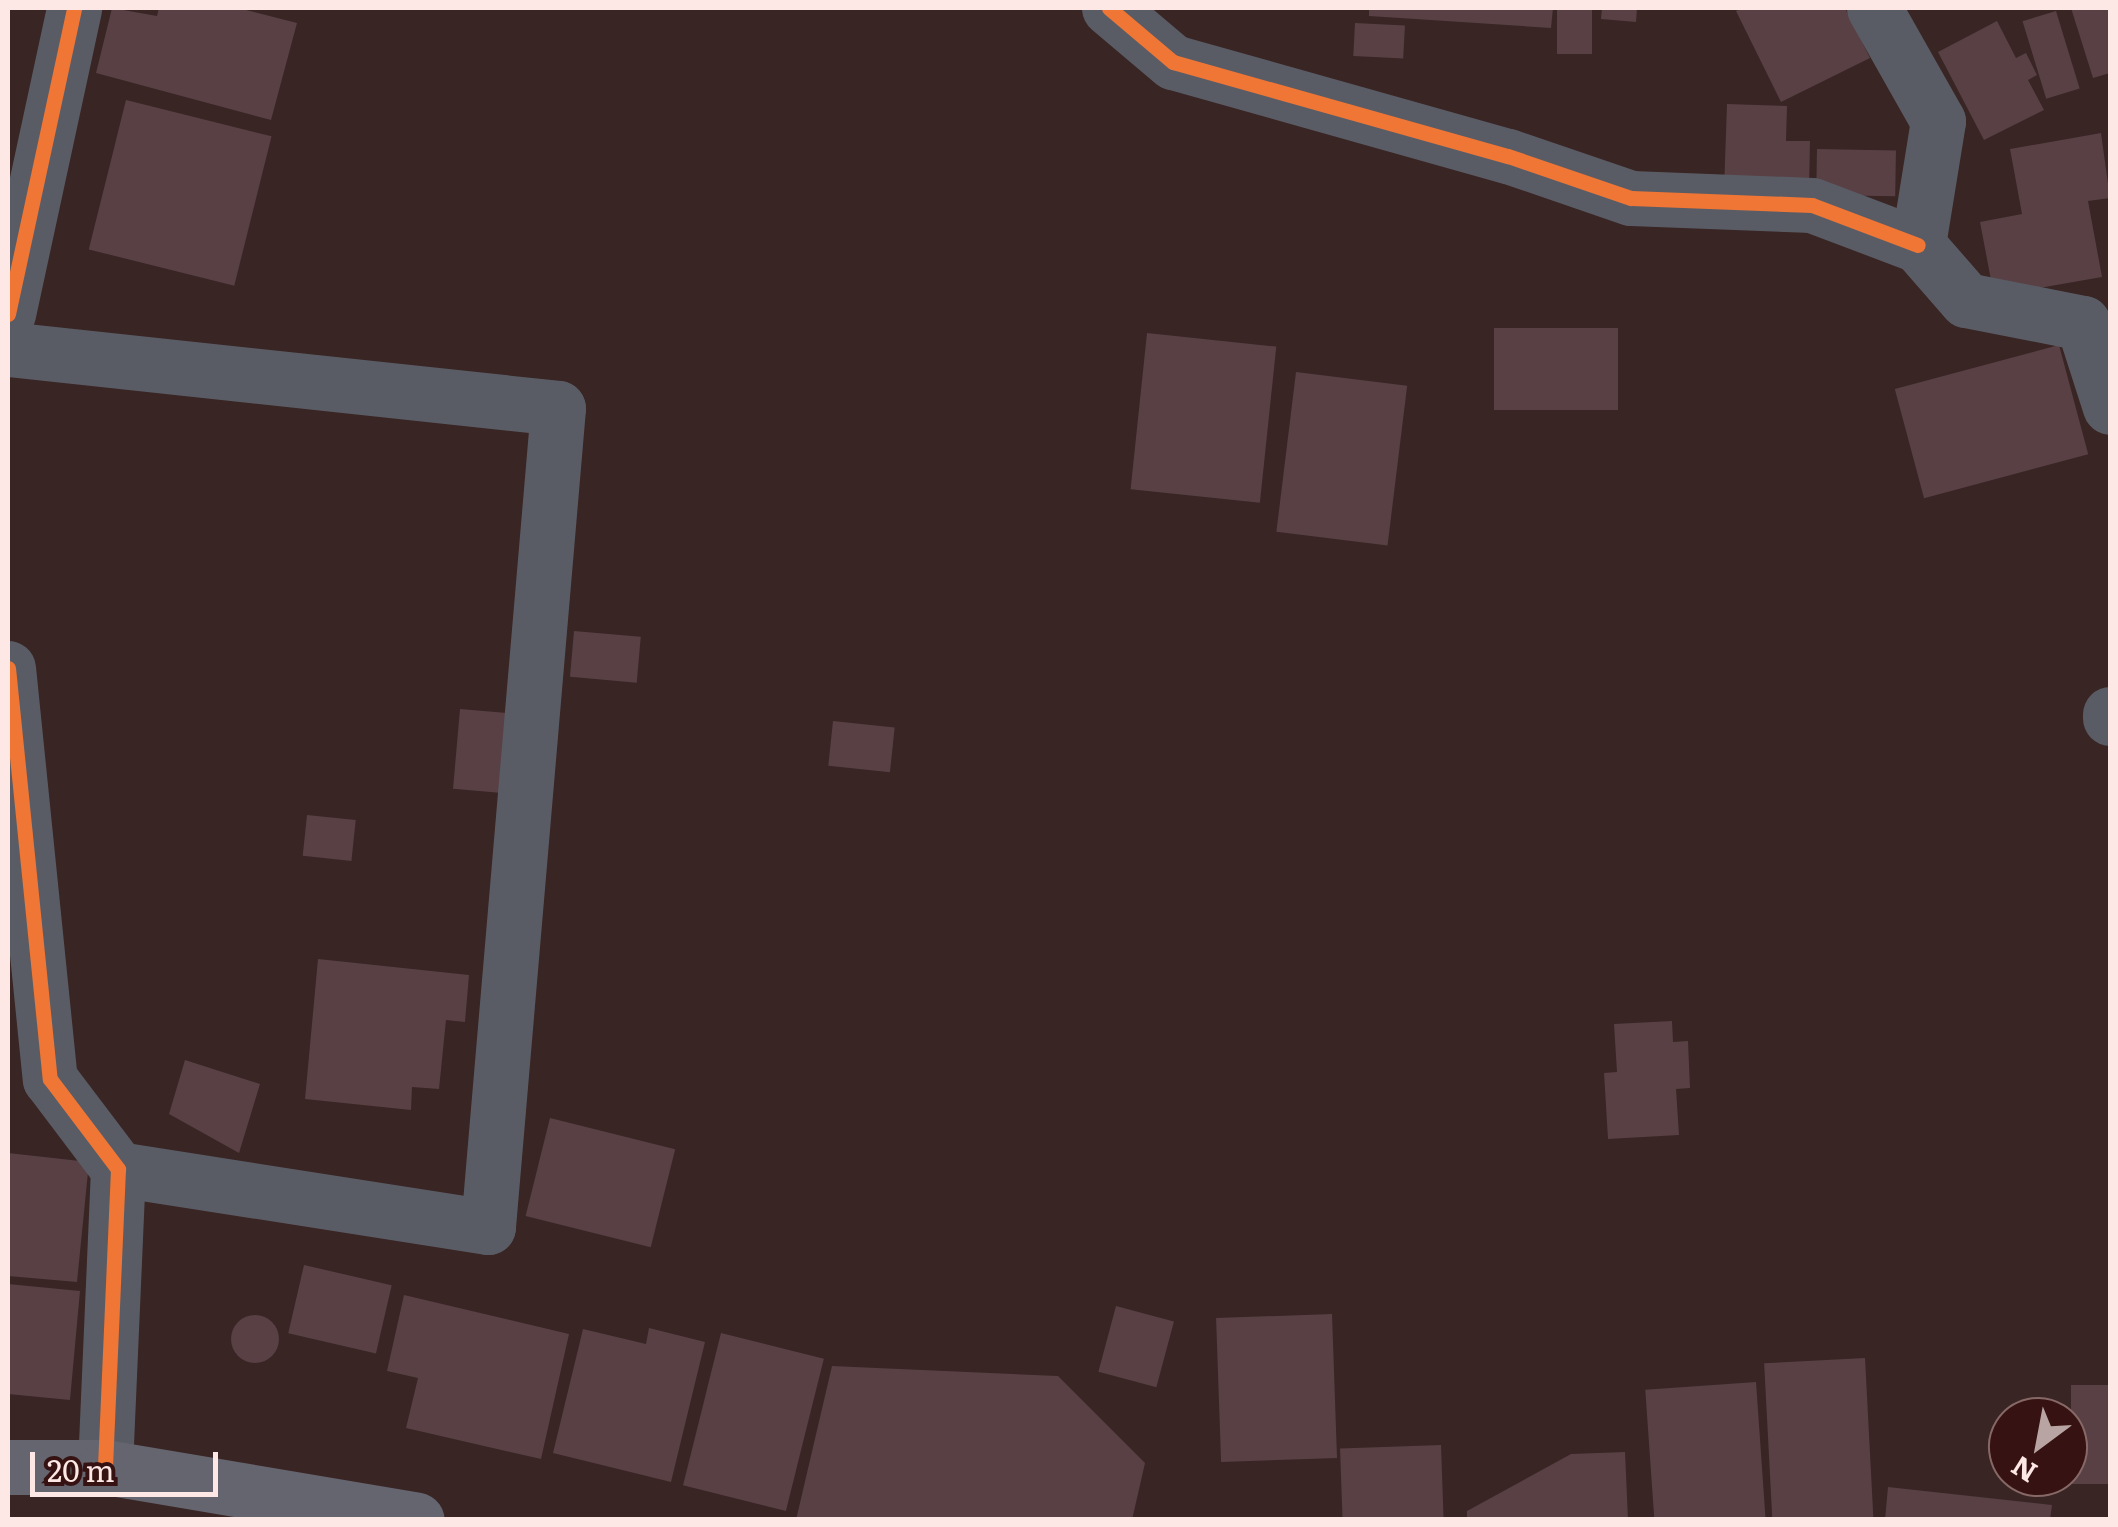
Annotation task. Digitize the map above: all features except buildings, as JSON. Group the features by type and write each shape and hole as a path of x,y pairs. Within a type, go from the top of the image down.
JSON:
{"main road":[{"path":"8,1467 105,1467 417,1520"}],"street":[{"path":"8,314 74,8"},
{"path":"1109,8 1173,62 1508,156 1631,198 1812,205 1918,244 1966,300 2083,323 2110,407"},
{"path":"1874,8 1938,122 1918,244"},
{"path":"8,348 558,408 488,1227 118,1169 29,1074 8,668"},
{"path":"105,1467 118,1169"}],"cycle path":[{"path":"8,314 74,8"},
{"path":"1109,8 1173,62 1508,156 1631,198 1812,205 1918,245"},
{"path":"8,668 50,1079 118,1169 105,1467"}]}
